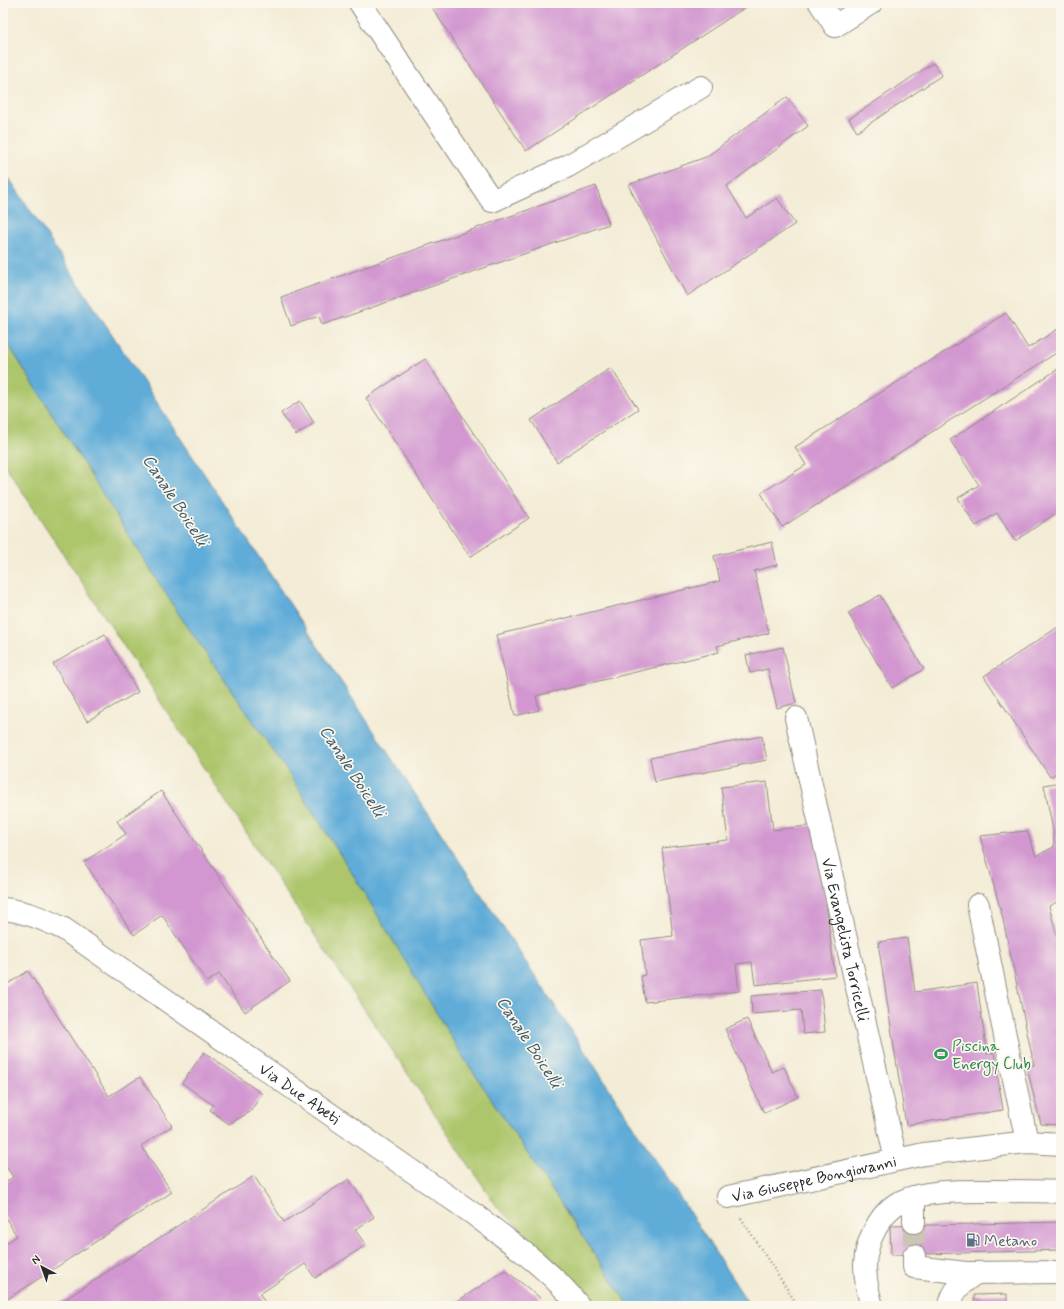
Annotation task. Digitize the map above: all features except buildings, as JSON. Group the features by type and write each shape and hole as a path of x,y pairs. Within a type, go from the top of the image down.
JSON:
{"street":[{"path":"360,3 492,201 568,166 701,87"},
{"path":"820,3 835,26 871,3"},
{"name":"Via Evangelista Torricelli","path":"796,718 896,1160"},
{"path":"978,905 1028,1142"},
{"name":"Via Due Abeti","path":"3,909 18,910 41,918 71,934 474,1215 538,1264 568,1291 579,1306"},
{"name":"Via Giuseppe Bongiovanni","path":"728,1197 924,1154 1028,1142 1061,1144"},
{"path":"872,1306 868,1294 865,1263 869,1245 874,1231 881,1220 900,1202 914,1197 936,1193 964,1191 1061,1192"},
{"path":"914,1197 914,1222"},
{"path":"914,1256 914,1267 966,1273 1061,1272"},
{"path":"950,1306 950,1301 956,1290 964,1281 976,1273"}],"path":[{"name":"Via Giuseppe Bongiovanni","path":"728,1197 798,1306"}],"green space":[{"path":"3,336 178,613 284,766 362,889 460,1052 629,1306 589,1306 581,1293 552,1258 498,1208 265,861 3,462"}],"water":[{"name":"Canale Boicelli","path":"3,169 607,1085 750,1306 629,1306 460,1052 362,889 284,766 178,613 3,336"}],"tunnel":[{"path":"914,1222 914,1256"}],"place":[{"name":"Piscina Energy Club","path":"941,1054"},
{"name":"Metano","path":"973,1240"}]}
